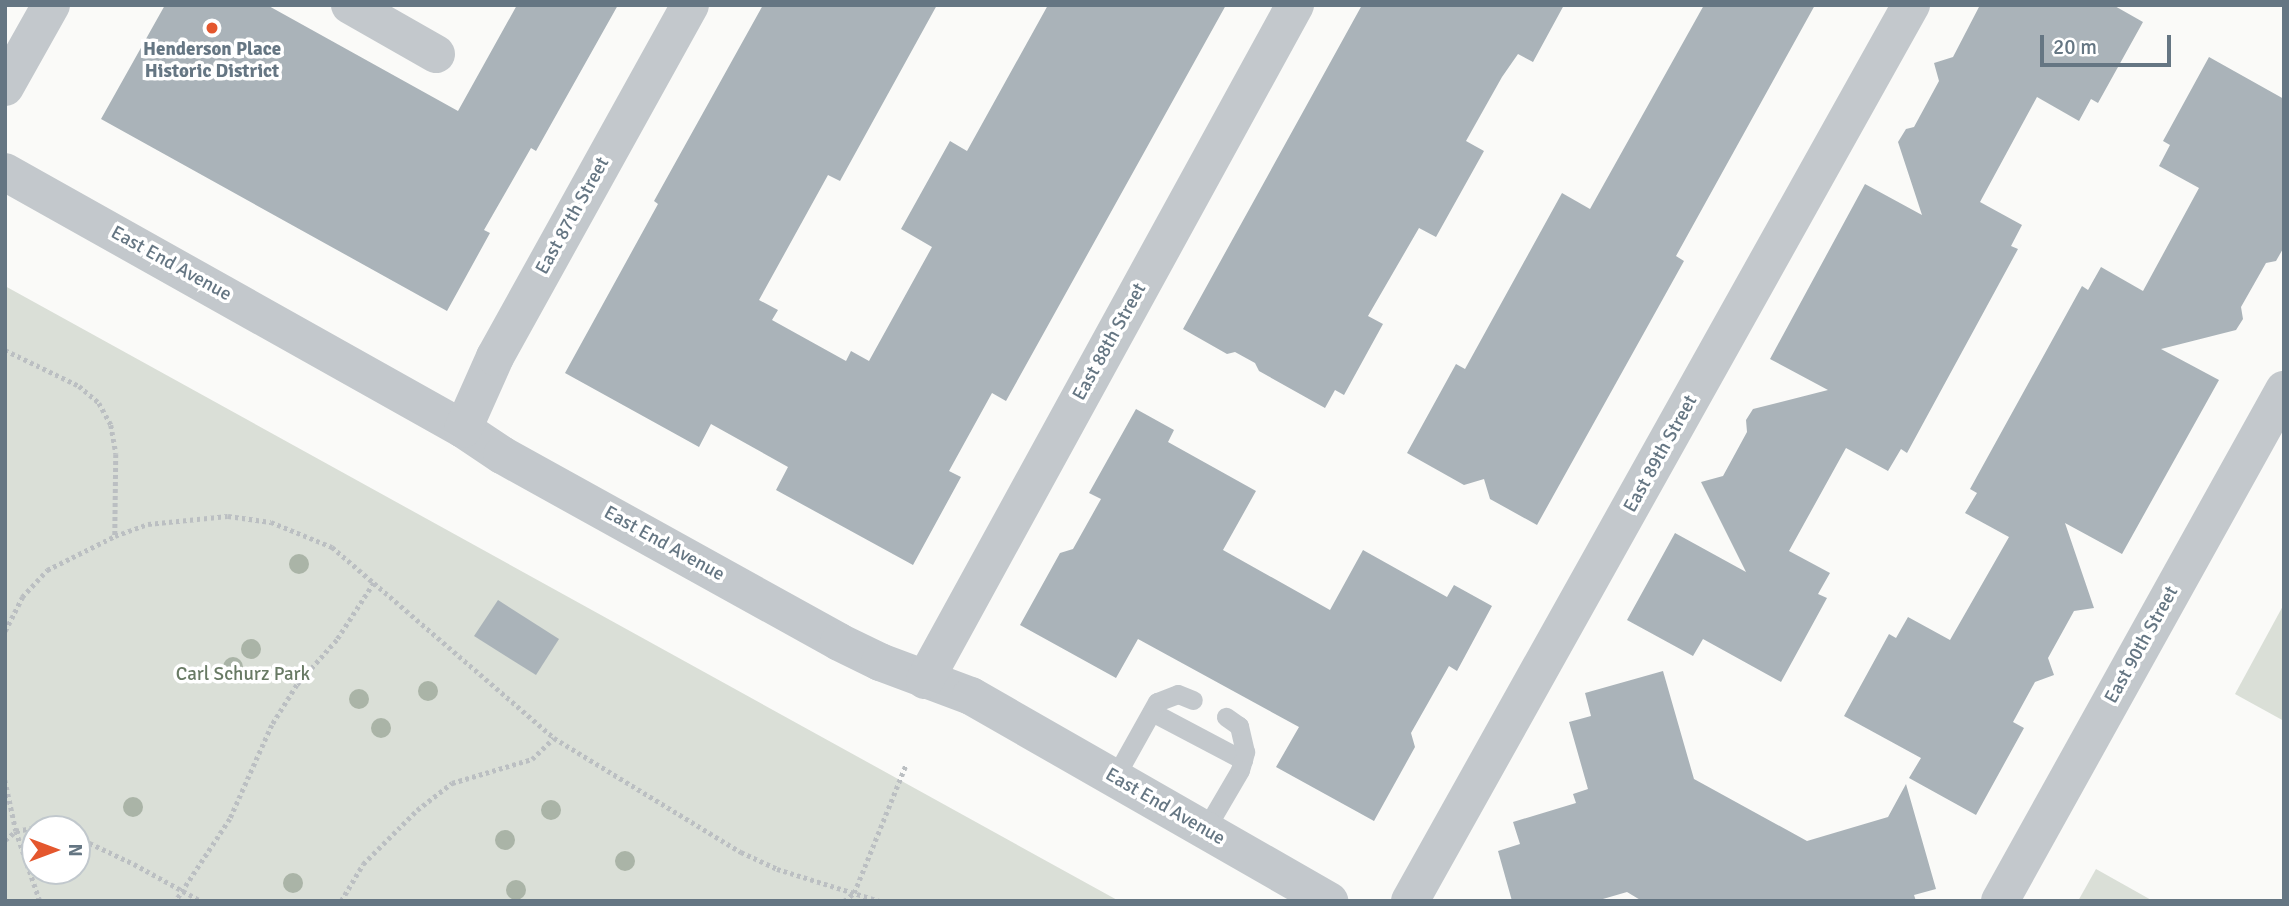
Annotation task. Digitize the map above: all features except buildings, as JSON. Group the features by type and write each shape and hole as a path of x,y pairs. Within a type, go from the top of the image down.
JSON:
{"street":[{"path":"5,88 51,5"},
{"path":"350,5 436,54"},
{"name":"East 87th Street","path":"463,429 495,357 690,5"},
{"name":"East 88th Street","path":"925,680 1295,5"},
{"name":"East 89th Street","path":"1410,901 1911,5"},
{"name":"East End Avenue","path":"5,172 463,429 502,455 839,642 880,662 971,696 1329,901"},
{"name":"East 90th Street","path":"2000,901 2284,390"}],"lane":[{"path":"1115,777 1157,702 1178,694 1193,700"},
{"path":"1152,712 1243,760"},
{"path":"1205,831 1245,752 1239,726 1226,717"}],"path":[{"path":"5,349 79,387 99,403 111,425 116,454 115,536"},
{"path":"5,631 22,597 47,570 115,536 148,524 228,516 271,522 332,548 554,738 740,852 777,870 879,901"},
{"path":"176,901 230,819 272,725 291,695 337,640 374,583"},
{"path":"341,901 363,864 417,810 452,783 532,759 554,738"},
{"path":"844,901 854,893 906,764"},
{"path":"5,780 16,831 40,901"},
{"path":"5,840 21,830"},
{"path":"91,844 201,901"}],"green space":[{"name":"Carl Schurz Park","path":"5,286 1119,901 5,901"},
{"path":"2284,604 2284,721 2235,694"},
{"path":"2096,869 2153,901 2078,901"}],"place":[{"name":"Henderson Place Historic District","path":"212,28"}]}
